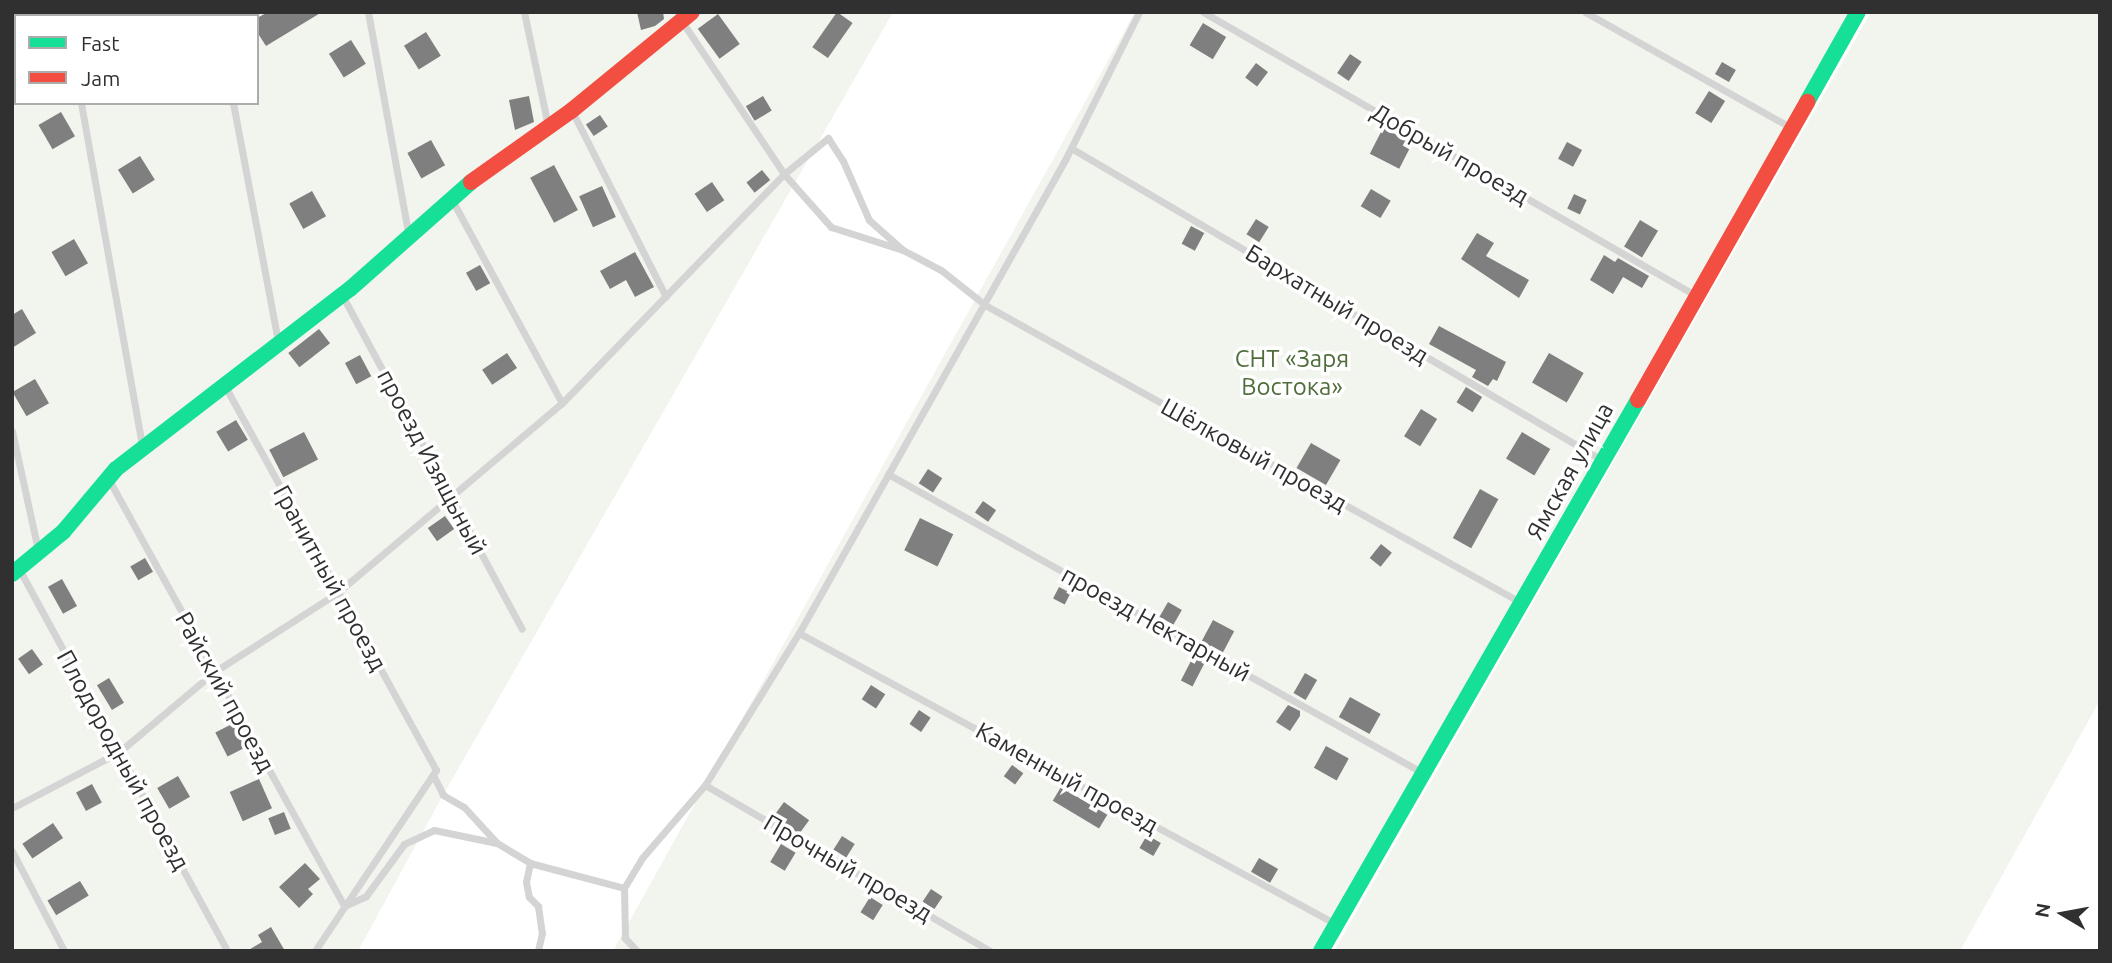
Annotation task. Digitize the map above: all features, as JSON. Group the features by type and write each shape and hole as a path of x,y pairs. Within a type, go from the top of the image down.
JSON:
{"street":[{"name":"Ямская улица","path":"1321,951 1522,604 1858,12"},
{"path":"15,571 63,532 107,477 342,295 451,198 571,111 685,15"}],"lane":[{"path":"368,12 409,237"},
{"path":"524,12 548,127"},
{"path":"637,951 625,938 624,888 642,858 705,785 799,633 1071,148 1139,12"},
{"name":"Добрый проезд","path":"1203,12 1696,295"},
{"path":"1585,12 1793,128"},
{"path":"685,15 784,174 831,228 903,250"},
{"path":"81,105 142,449"},
{"path":"233,105 278,342"},
{"path":"571,111 666,297"},
{"path":"12,808 119,752 214,672 337,593 562,403 784,174 828,138 843,161 869,220 903,250"},
{"name":"Бархатный проезд","path":"1071,148 1602,461"},
{"path":"451,198 562,403"},
{"name":"Шёлковый проезд","path":"903,250 940,270 985,305 1522,604"},
{"name":"проезд Изящьный","path":"342,295 522,629"},
{"name":"Гранитный проезд","path":"225,385 435,773 443,795 464,807 497,843"},
{"path":"12,431 39,554"},
{"name":"проезд Нектарный","path":"888,474 1424,773"},
{"name":"Райский проезд","path":"107,477 344,906"},
{"name":"Плодородный проезд","path":"15,571 119,752 228,951"},
{"name":"Каменный проезд","path":"799,633 1336,924"},
{"path":"315,951 435,773"},
{"name":"Прочный проезд","path":"705,785 990,951"},
{"path":"344,906 366,896 404,844 434,831 497,843 530,863 624,888"},
{"path":"12,851 64,951"},
{"path":"530,863 526,882 529,897 538,906 542,933 538,951"}],"green space":[{"path":"12,12 893,12 443,795 358,951 12,951"},
{"name":"СНТ «Заря Востока»","path":"1135,12 1858,12 1321,951 613,951"},
{"path":"1871,12 2100,12 2100,700 1960,951 1334,951"}],"building":[{"path":"268,12 322,12 266,46 259,35 259,17"},
{"path":"637,12 663,12 664,19 655,26 641,30"},
{"path":"837,12 853,23 828,58 812,47"},
{"path":"718,14 740,44 720,59 698,29"},
{"path":"1203,23 1226,37 1213,59 1190,45"},
{"path":"426,32 441,56 419,70 404,46"},
{"path":"351,40 366,64 344,78 329,54"},
{"path":"1350,54 1362,62 1349,81 1337,73"},
{"path":"1722,62 1736,70 1729,82 1715,74"},
{"path":"1256,63 1268,72 1257,86 1245,77"},
{"path":"1709,91 1725,101 1711,123 1695,113"},
{"path":"529,96 534,122 515,130 509,100"},
{"path":"763,96 772,111 755,121 746,106"},
{"path":"61,112 75,136 52,149 38,125"},
{"path":"600,115 608,127 594,136 586,125"},
{"path":"1383,128 1412,143 1399,169 1370,154"},
{"path":"431,140 445,165 421,178 407,153"},
{"path":"1567,142 1582,150 1573,167 1558,159"},
{"path":"140,156 155,180 133,194 118,170"},
{"path":"554,165 578,210 554,223 530,178"},
{"path":"762,170 770,180 755,193 746,183"},
{"path":"712,182 724,200 707,212 695,194"},
{"path":"602,186 616,217 593,227 579,196"},
{"path":"1371,189 1391,201 1380,218 1361,206"},
{"path":"312,191 326,216 303,229 289,204"},
{"path":"1574,194 1587,200 1580,214 1567,209"},
{"path":"1256,219 1269,227 1259,242 1246,234"},
{"path":"1640,220 1658,231 1642,257 1624,247"},
{"path":"1191,226 1204,233 1195,251 1182,244"},
{"path":"1477,233 1494,243 1486,256 1529,280 1519,298 1461,259"},
{"path":"74,239 88,263 65,276 51,252"},
{"path":"635,252 654,287 635,297 626,280 610,289 600,271"},
{"path":"1604,255 1615,262 1618,258 1649,276 1642,288 1623,277 1613,294 1590,280"},
{"path":"480,265 490,283 476,291 466,273"},
{"path":"22,309 36,333 12,348 12,315"},
{"path":"1439,326 1506,362 1497,381 1493,379 1488,386 1472,377 1476,370 1429,344"},
{"path":"319,329 330,343 299,367 288,353"},
{"path":"507,353 517,368 492,385 482,370"},
{"path":"1549,353 1584,373 1567,402 1532,382"},
{"path":"360,355 371,376 356,384 345,363"},
{"path":"35,379 49,403 26,416 12,392"},
{"path":"1466,387 1482,397 1473,412 1456,402"},
{"path":"1421,409 1437,419 1420,446 1404,436"},
{"path":"236,420 248,440 228,452 216,432"},
{"path":"304,432 318,460 283,477 269,450"},
{"path":"1522,432 1550,449 1534,476 1506,459"},
{"path":"1311,443 1340,460 1326,485 1296,468"},
{"path":"928,469 942,478 933,493 919,483"},
{"path":"1480,489 1498,499 1471,548 1453,538"},
{"path":"983,501 996,510 988,522 975,512"},
{"path":"445,516 454,529 437,541 428,528"},
{"path":"920,518 953,534 937,567 904,550"},
{"path":"1381,544 1392,553 1381,567 1370,558"},
{"path":"145,558 153,572 138,580 130,566"},
{"path":"62,579 77,606 63,614 48,587"},
{"path":"1059,587 1071,593 1065,604 1053,599"},
{"path":"1168,602 1182,610 1173,625 1160,617"},
{"path":"1213,620 1234,631 1222,653 1201,642"},
{"path":"32,649 43,665 29,674 18,659"},
{"path":"1195,653 1207,659 1193,687 1181,681"},
{"path":"1305,673 1317,680 1306,700 1294,693"},
{"path":"109,678 124,703 112,710 97,685"},
{"path":"871,685 885,694 876,709 862,699"},
{"path":"1350,697 1381,714 1369,734 1339,717"},
{"path":"1288,705 1300,711 1300,716 1290,731 1276,722"},
{"path":"919,710 931,718 921,732 909,724"},
{"path":"234,723 246,747 228,757 215,733"},
{"path":"1326,746 1349,759 1337,780 1314,768"},
{"path":"1012,765 1023,773 1015,785 1004,776"},
{"path":"178,776 190,797 169,809 157,788"},
{"path":"259,779 272,808 243,821 230,792"},
{"path":"92,784 102,803 86,811 76,792"},
{"path":"1061,787 1107,815 1099,829 1053,801"},
{"path":"784,802 809,820 799,834 774,816"},
{"path":"284,812 291,829 275,835 268,818"},
{"path":"53,823 63,838 32,859 22,844"},
{"path":"1147,835 1161,843 1153,856 1140,848"},
{"path":"842,836 855,844 846,858 834,850"},
{"path":"781,844 796,853 785,871 770,862"},
{"path":"1259,858 1278,869 1270,883 1251,872"},
{"path":"305,863 320,879 308,889 313,894 299,908 279,887"},
{"path":"80,881 89,896 56,915 47,901"},
{"path":"931,889 943,897 934,909 923,901"},
{"path":"870,897 883,905 873,920 860,912"},
{"path":"271,927 285,951 247,951 262,942 258,935"}],"traffic: fast":[{"path":"1807,102 1858,12"},
{"path":"12,574 63,532 116,469 350,289 471,182"},
{"path":"1321,951 1638,400"}],"traffic: jam":[{"path":"471,182 571,111 692,12"},
{"path":"1638,400 1807,102"}]}
